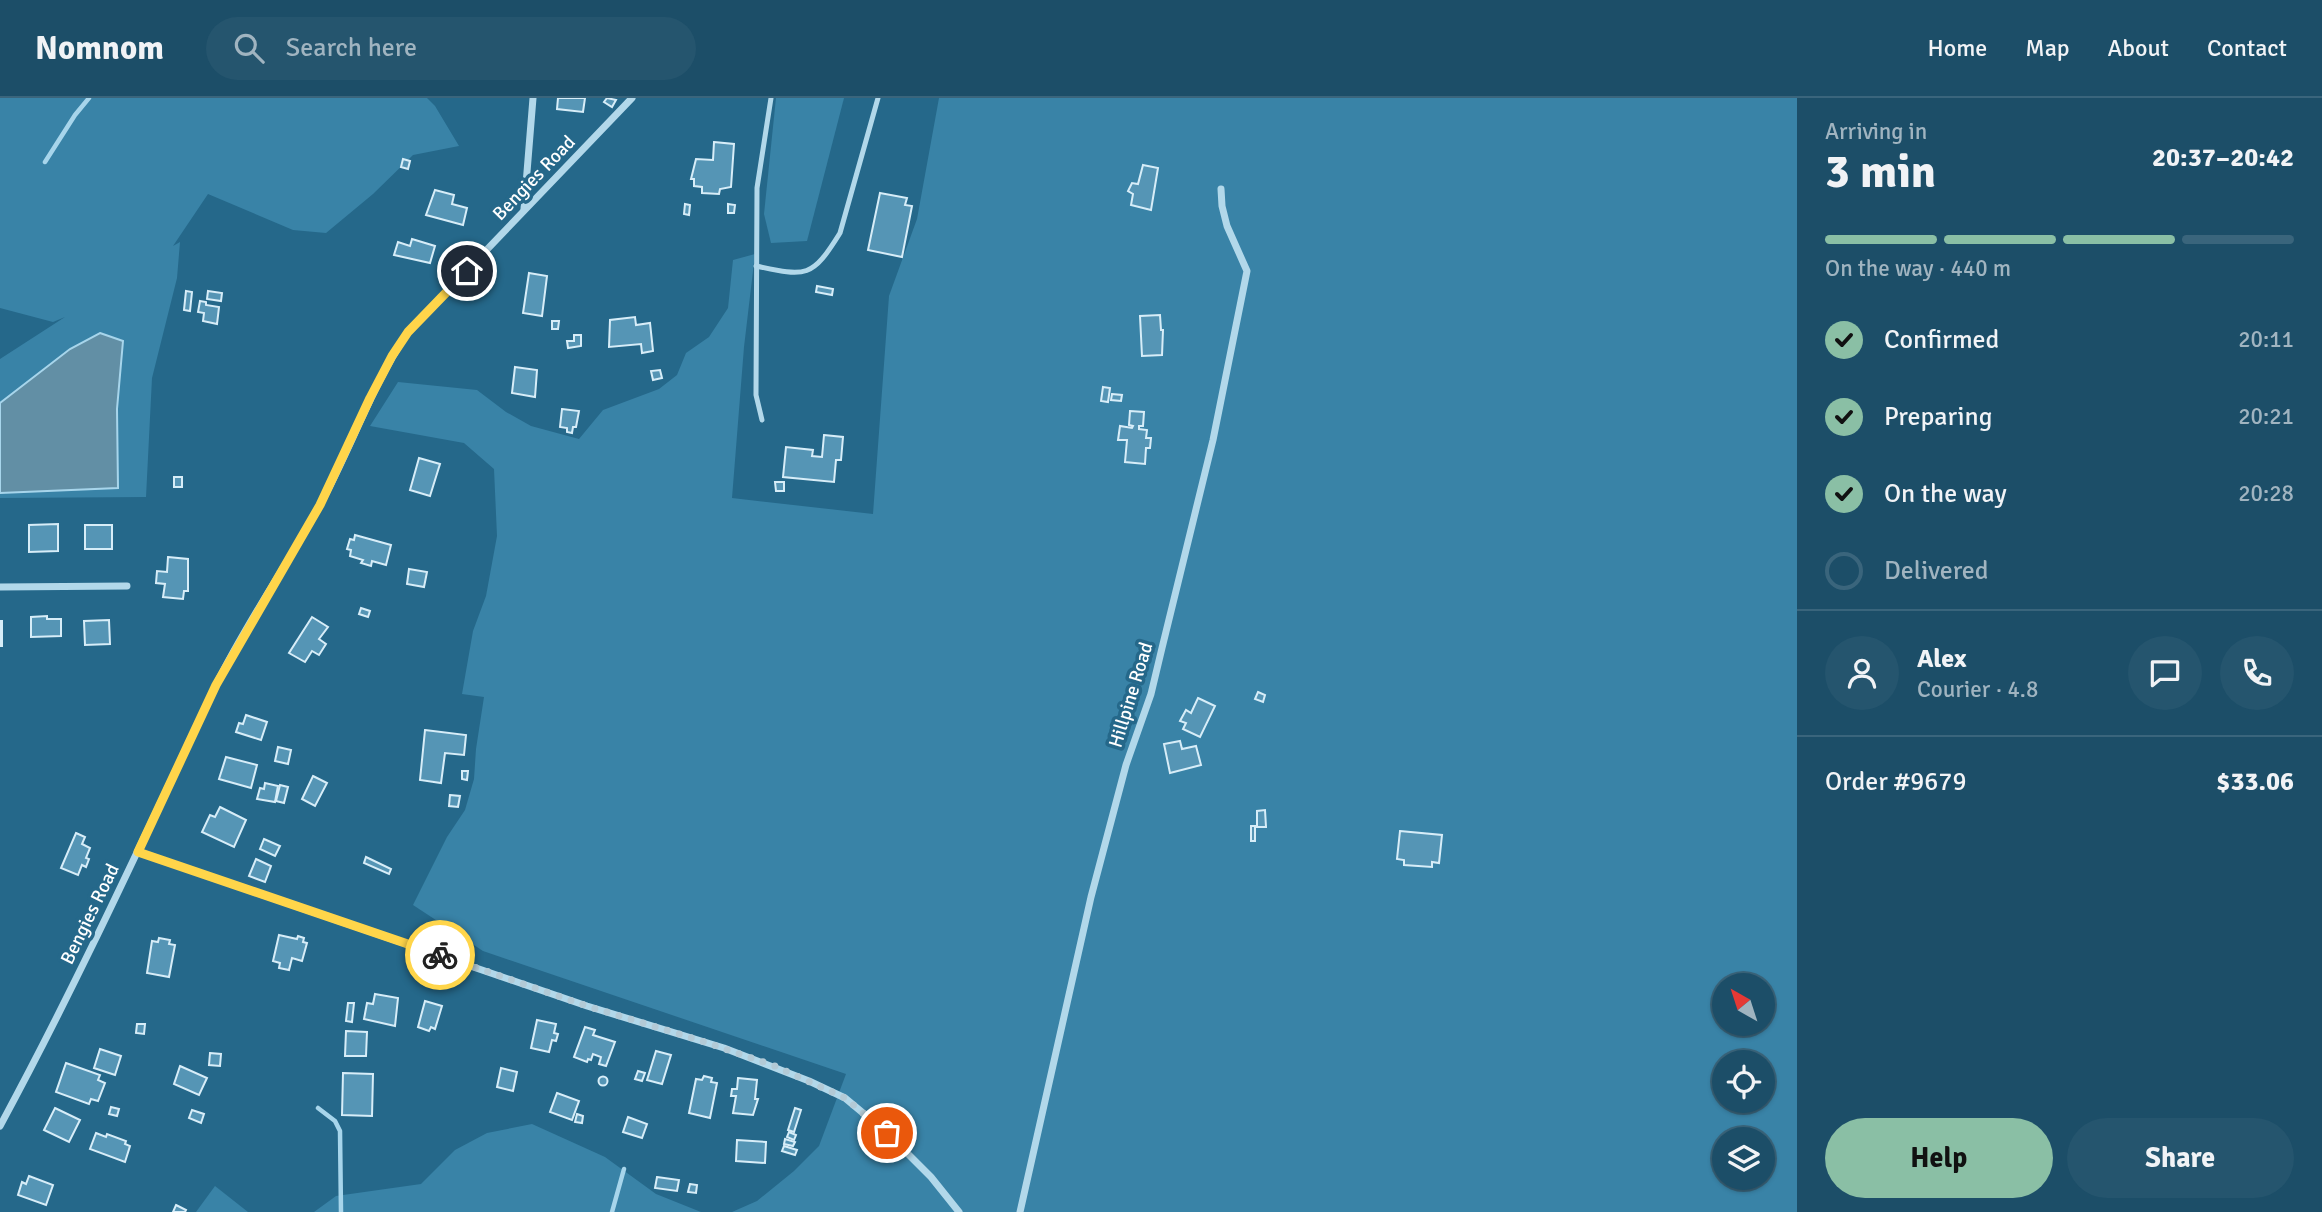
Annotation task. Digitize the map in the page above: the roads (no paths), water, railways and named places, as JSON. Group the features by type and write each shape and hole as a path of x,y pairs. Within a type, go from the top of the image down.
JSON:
{"street":[{"path":"524,209 533,98"},
{"name":"Bengies Road","path":"0,1126 42,1048 138,852 216,685 320,505 392,356 408,332 632,98"},
{"name":"Hillpine Road","path":"1020,1212 1091,897 1126,765 1159,668 1213,440 1247,271 1227,226 1221,189"},
{"path":"0,587 127,586"},
{"path":"138,852 587,1006 724,1048 809,1081 845,1098 887,1133 931,1177 959,1212"}],"lane":[{"path":"762,421 756,395 757,188 771,98"},
{"path":"756,266 794,274 817,266 828,252 840,233 878,98"}],"waterway":[{"path":"45,162 89,98"},
{"path":"318,1108 335,1121 340,1131 341,1212"},
{"path":"612,1212 624,1169"}]}
